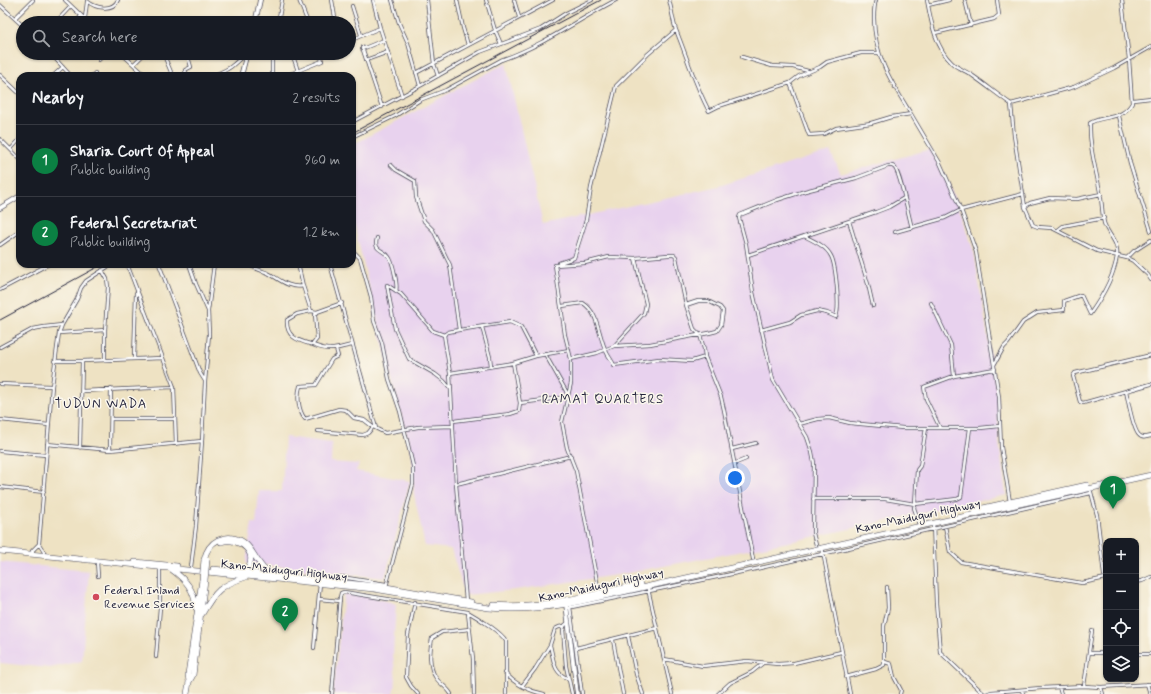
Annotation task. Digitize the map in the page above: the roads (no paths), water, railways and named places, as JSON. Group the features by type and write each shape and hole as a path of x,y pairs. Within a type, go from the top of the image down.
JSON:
{"highway":[{"name":"Kano-Maiduguri Highway","path":"0,548 191,567 320,582 386,586 494,606 525,606 599,593 933,522 1151,471"},
{"name":"Kano-Maiduguri Highway","path":"0,551 170,568 270,575 499,609 538,609 568,606 648,588 919,522 1011,503 1091,490 1151,475"},
{"path":"187,694 189,682 193,675 203,580 208,549 214,542 224,538 241,540 248,545 260,566 270,575"},
{"path":"199,617 218,591 246,574 251,564 251,556 246,548 238,542 229,541 218,543 212,548 206,560"},
{"path":"170,568 180,575 190,586 199,617"}],"street":[{"path":"17,16 33,0"},
{"path":"65,0 81,16"},
{"path":"87,1 94,7 110,7 115,5 118,0"},
{"path":"257,16 260,0"},
{"path":"279,16 282,0"},
{"path":"299,0 305,16"},
{"path":"332,0 335,16"},
{"path":"373,0 380,28 402,96"},
{"path":"392,0 399,23 408,43 420,86"},
{"path":"427,0 434,64 438,76"},
{"path":"458,0 468,45"},
{"path":"486,0 501,44"},
{"path":"514,0 519,17"},
{"path":"416,73 553,0"},
{"path":"356,120 480,52 541,29 566,13 592,0"},
{"path":"356,135 395,116 420,100 446,90 501,60 556,34 616,0"},
{"path":"669,0 673,11 676,30 702,99 709,111 719,106 790,82 827,62 861,53 878,53"},
{"path":"876,0 874,3 874,24 878,53 888,76 940,163 961,210 976,252 999,397 1001,447 1011,503"},
{"path":"926,0 941,49 952,64 973,76 1011,104 1014,136 1025,206 1033,225 1058,230 1097,251 1133,261 1148,275 1151,280"},
{"path":"928,5 949,0"},
{"path":"965,0 971,25"},
{"path":"935,33 998,17 999,15 996,0"},
{"path":"994,365 1004,347 1023,322 1030,316 1038,313 1064,310 1064,301 1081,295 1090,314 1099,301 1113,273 1117,249 1115,241 1105,224 1091,143 1090,123 1119,116 1130,107 1133,100 1122,0"},
{"path":"86,16 87,1"},
{"path":"0,5 15,18"},
{"path":"62,16 71,6"},
{"path":"352,6 355,16"},
{"path":"356,19 361,35"},
{"path":"356,38 380,28"},
{"path":"555,265 574,258 578,247 586,220 591,188 616,86 648,54 676,30"},
{"path":"382,107 362,48 384,40"},
{"path":"1011,104 1074,87 1114,68 1151,46"},
{"path":"366,60 388,52"},
{"path":"742,57 772,66 793,67 808,71"},
{"path":"56,60 67,72"},
{"path":"129,60 141,72"},
{"path":"134,64 138,60"},
{"path":"166,60 171,72"},
{"path":"186,72 185,70 191,67 189,60"},
{"path":"221,72 234,65 239,60"},
{"path":"242,72 245,60"},
{"path":"272,60 272,72"},
{"path":"294,60 298,71 322,60"},
{"path":"57,72 63,67"},
{"path":"0,75 16,90"},
{"path":"790,82 809,135 824,134 836,128 871,123 892,117 911,114"},
{"path":"1133,100 1151,98"},
{"path":"1119,116 1130,163 1151,232"},
{"path":"0,139 16,154"},
{"path":"11,149 16,143"},
{"path":"391,165 396,170 415,181 416,197 424,221 433,230 450,265 459,330"},
{"path":"850,694 823,554 813,534 814,463 812,452 807,437 773,380 753,292 748,255 740,215 777,200 856,178 888,166 894,167 896,170 912,228"},
{"path":"895,232 945,218 961,210 1023,194"},
{"path":"1025,206 1030,203 1050,198 1077,199 1101,194"},
{"path":"0,208 16,198"},
{"path":"748,255 889,207 904,198"},
{"path":"1058,230 1063,226 1104,218"},
{"path":"849,221 873,306"},
{"path":"0,245 16,234"},
{"path":"762,330 790,322 796,317 817,311 827,312 836,317 838,312 838,288 831,256 817,242 804,236"},
{"path":"377,238 377,248 389,257 396,277 396,291"},
{"path":"1126,258 1151,240"},
{"path":"356,254 360,258 371,297 374,321 382,343 389,379 404,428 413,466 413,484 386,586"},
{"path":"555,265 585,262 610,257 635,258 668,255 674,255 676,257 686,305 694,329 700,335 705,357 721,397 736,463 754,559"},
{"path":"571,359 606,350 614,346 644,313 646,307 635,258"},
{"path":"555,265 565,335 571,359 571,383 562,422 567,448 576,471 599,593"},
{"path":"0,290 41,268"},
{"path":"44,552 39,544 54,361 59,333 77,299 81,288 86,281 105,268"},
{"path":"128,268 174,387 176,444"},
{"path":"161,268 200,373 205,382"},
{"path":"190,268 208,312"},
{"path":"191,567 196,526 202,441 209,334 208,312 214,268"},
{"path":"257,268 268,273 280,282 298,287 303,286"},
{"path":"299,268 311,311"},
{"path":"331,268 333,280 342,303 375,428"},
{"path":"102,270 107,279 108,287 105,330 105,359"},
{"path":"444,335 433,331 410,304 396,291 386,285 395,329 409,359 435,374 450,388"},
{"path":"134,359 136,290"},
{"path":"614,346 650,344 717,331 721,325 723,311 720,307 708,301 698,301 686,305"},
{"path":"562,306 583,302 588,306 594,315 606,350 614,365 659,359 692,361 705,357"},
{"path":"342,303 318,312 311,311 297,314 287,320 287,322 293,338 299,342 326,349 336,349 342,346 352,345"},
{"path":"931,303 951,345 954,376"},
{"path":"312,345 317,339 315,314 318,312"},
{"path":"444,335 448,332 510,322 520,327 536,356"},
{"path":"0,347 33,329 62,325"},
{"path":"482,327 491,366"},
{"path":"59,333 105,330"},
{"path":"444,335 450,373 456,484 466,601"},
{"path":"336,349 338,356 332,359 316,385 300,386 298,397 302,416 305,419 343,409 354,418 364,420 385,433 404,428 453,426"},
{"path":"450,373 569,350"},
{"path":"545,354 568,397"},
{"path":"1151,355 1075,373 1073,376 1080,402 1083,403 1151,384"},
{"path":"54,361 163,358"},
{"path":"80,448 82,361"},
{"path":"453,421 510,414 519,411 521,407 513,362"},
{"path":"940,428 926,399 923,389 927,385 954,376 995,369"},
{"path":"0,384 52,386"},
{"path":"82,391 174,387"},
{"path":"110,450 111,389"},
{"path":"1126,391 1135,430 1139,436 1145,438 1151,436"},
{"path":"520,402 568,397"},
{"path":"799,424 829,418 866,425 926,428 1000,426"},
{"path":"111,419 175,419"},
{"path":"0,420 49,425"},
{"path":"318,431 363,435 375,428"},
{"path":"919,522 914,508 917,470 920,466 926,428"},
{"path":"814,499 885,499 915,504 957,499 961,497 970,428"},
{"path":"47,444 110,450 202,441"},
{"path":"732,449 756,443"},
{"path":"0,451 46,455"},
{"path":"456,484 571,456"},
{"path":"736,463 746,459"},
{"path":"0,487 44,492"},
{"path":"672,694 648,588 700,581 823,554 934,529 1091,490 1097,515 1104,574"},
{"path":"933,522 936,603 940,652 985,694 991,692 1059,687 1101,687 1151,684"},
{"path":"944,526 950,552 961,562 1082,583 1103,579"},
{"path":"32,551 39,544"},
{"path":"97,561 98,576"},
{"path":"156,657 160,606 160,567"},
{"path":"1139,582 1151,577"},
{"path":"314,648 320,582"},
{"path":"846,677 879,668 884,665 884,626 888,608 887,587"},
{"path":"332,694 340,601 341,593 344,592 415,602 468,612 475,616 504,637 506,641 506,694"},
{"path":"319,599 340,601"},
{"path":"415,602 408,635 406,677 418,694"},
{"path":"568,606 577,694"},
{"path":"568,606 576,648 582,694"},
{"path":"468,612 473,659 474,694"},
{"path":"522,686 550,645 555,629 559,626 564,626 569,622"},
{"path":"564,626 566,666 572,694"},
{"path":"576,648 657,628"},
{"path":"451,694 446,686 437,679 431,666 430,653 432,638 442,632 470,629"},
{"path":"1084,686 1092,631"},
{"path":"628,636 636,674 643,694"},
{"path":"613,640 623,694"},
{"path":"550,645 557,671 561,676 569,679"},
{"path":"664,659 702,666 746,661 794,663 841,652"},
{"path":"1089,653 1103,653"},
{"path":"1139,654 1151,654"},
{"path":"718,694 730,683 752,672 763,662"},
{"path":"885,662 891,664 894,677 901,690 900,694"},
{"path":"505,674 530,691 544,694"},
{"path":"1147,684 1150,694"},
{"path":"1059,687 1061,694"},
{"path":"1101,687 1103,694"},
{"path":"1022,690 1023,694"}],"railway":[{"path":"356,131 601,0"},
{"path":"0,320 96,268"}],"place":[{"name":"Sharia Court Of Appeal","path":"1113,509"},
{"name":"Federal Inland Revenue Services","path":"96,597"},
{"name":"Federal Secretariat","path":"285,631"}],"district":[{"name":"RAMAT QUARTERS","path":"603,398"},
{"name":"TUDUN WADA","path":"101,403"}]}
